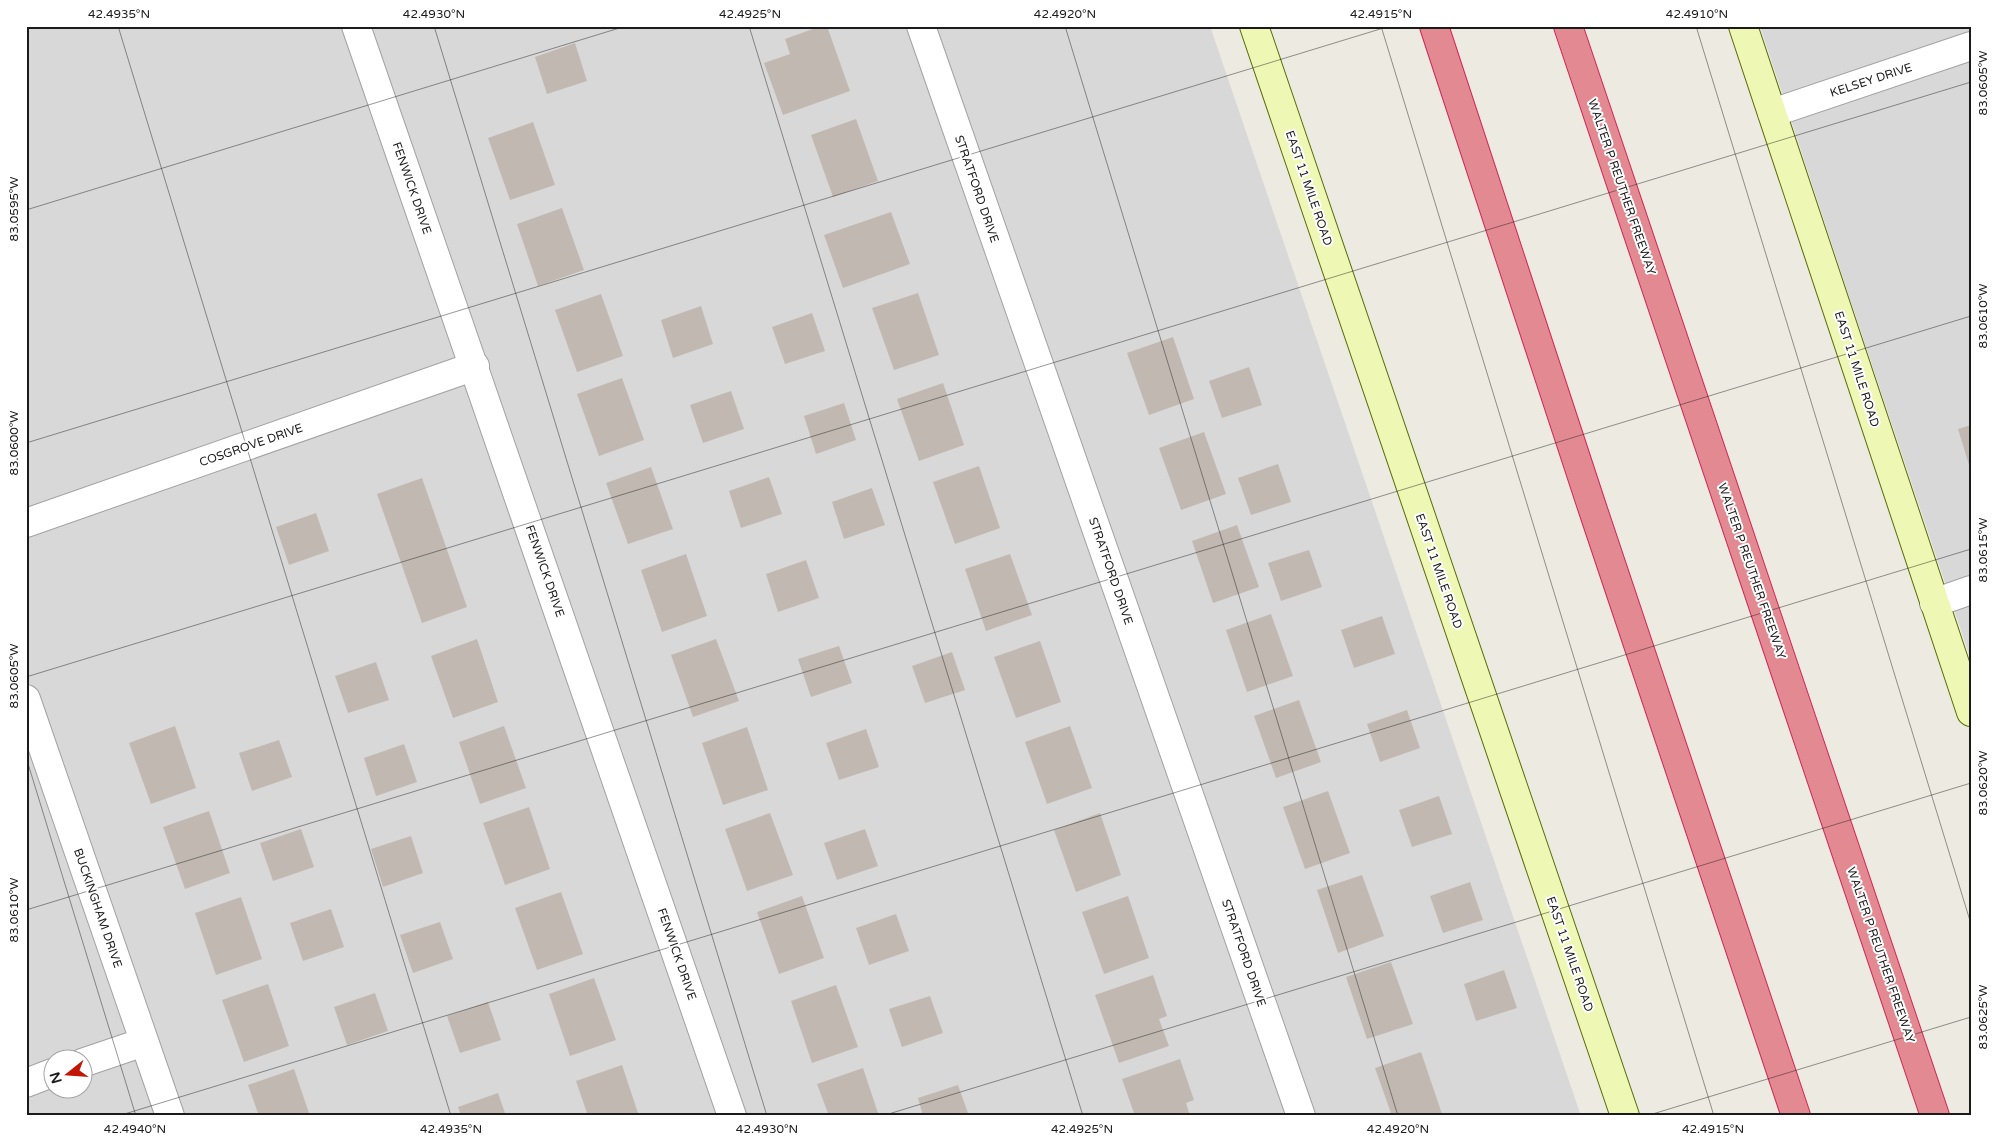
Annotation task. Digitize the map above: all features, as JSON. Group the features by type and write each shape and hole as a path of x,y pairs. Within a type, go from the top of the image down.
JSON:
{"highway":[{"path":"1434,26 1589,498 1796,1116"},
{"name":"WALTER P REUTHER FREEWAY","path":"1568,26 1936,1116"}],"main road":[{"name":"EAST 11 MILE ROAD","path":"1254,26 1625,1116"},
{"name":"EAST 11 MILE ROAD","path":"1743,26 1971,712"}],"street":[{"name":"FENWICK DRIVE","path":"356,26 475,366 732,1116"},
{"name":"STRATFORD DRIVE","path":"921,26 1301,1116"},
{"name":"KELSEY DRIVE","path":"1772,113 1971,46"},
{"name":"COSGROVE DRIVE","path":"26,523 475,366"},
{"path":"1934,603 1971,590"},
{"name":"BUCKINGHAM DRIVE","path":"26,699 170,1116"},
{"path":"92,1060 144,1042"},
{"path":"26,1083 42,1077"}],"shaded area":[{"path":"26,26 1210,26 1581,1116 26,1116"},
{"path":"1760,26 1971,26 1971,660 1852,305"}],"building":[{"path":"821,26 827,26 850,91 783,115 764,63 790,54 785,39"},
{"path":"575,43 587,81 547,94 535,57"},
{"path":"856,119 878,181 833,197 811,135"},
{"path":"533,122 555,185 510,200 488,138"},
{"path":"562,208 584,270 538,286 517,224"},
{"path":"891,212 910,264 843,288 824,235"},
{"path":"918,293 939,355 894,370 872,308"},
{"path":"601,294 623,356 577,372 555,310"},
{"path":"701,306 713,344 673,358 661,320"},
{"path":"812,313 825,351 785,364 772,327"},
{"path":"1173,337 1194,399 1149,415 1127,353"},
{"path":"1249,367 1262,405 1222,418 1209,381"},
{"path":"622,378 644,440 599,456 577,394"},
{"path":"943,383 964,445 919,461 897,399"},
{"path":"731,391 744,429 703,443 690,405"},
{"path":"844,403 856,440 816,454 804,416"},
{"path":"1971,425 1971,468 1970,468 1958,429"},
{"path":"1204,432 1226,494 1181,510 1159,448"},
{"path":"1278,464 1291,502 1251,515 1238,478"},
{"path":"979,466 1000,528 955,544 933,482"},
{"path":"651,467 673,529 628,544 606,483"},
{"path":"769,477 782,514 741,528 729,491"},
{"path":"422,478 467,607 422,623 377,494"},
{"path":"872,488 885,525 844,539 832,502"},
{"path":"316,513 329,551 289,565 276,527"},
{"path":"1237,525 1259,587 1213,603 1192,541"},
{"path":"1309,550 1322,587 1281,601 1268,563"},
{"path":"686,554 707,616 662,632 641,570"},
{"path":"1010,554 1032,615 986,631 965,569"},
{"path":"806,560 819,598 778,612 766,574"},
{"path":"1271,614 1293,676 1247,692 1226,630"},
{"path":"1382,616 1395,654 1354,668 1341,630"},
{"path":"477,639 498,702 453,718 431,656"},
{"path":"716,639 739,701 693,717 671,655"},
{"path":"1040,641 1061,702 1016,718 994,657"},
{"path":"839,646 852,683 811,697 798,659"},
{"path":"952,652 965,690 925,703 912,666"},
{"path":"376,662 389,700 348,713 335,676"},
{"path":"1299,700 1321,762 1276,778 1254,716"},
{"path":"1407,710 1420,748 1380,762 1367,724"},
{"path":"175,726 196,788 151,804 129,743"},
{"path":"504,726 526,788 480,804 459,742"},
{"path":"1070,726 1092,788 1047,804 1025,742"},
{"path":"747,727 768,790 723,805 702,743"},
{"path":"866,729 879,767 839,780 826,743"},
{"path":"279,740 292,777 252,791 239,753"},
{"path":"404,744 417,782 376,796 364,758"},
{"path":"1328,791 1350,853 1305,869 1283,807"},
{"path":"1439,796 1452,834 1412,847 1399,810"},
{"path":"529,807 550,869 505,885 483,823"},
{"path":"209,811 230,873 185,889 163,827"},
{"path":"770,813 793,875 747,891 725,829"},
{"path":"1100,813 1121,875 1076,892 1054,830"},
{"path":"301,829 314,867 273,881 260,843"},
{"path":"865,829 878,866 837,880 824,843"},
{"path":"411,836 423,873 383,887 371,849"},
{"path":"1362,875 1384,936 1338,953 1317,890"},
{"path":"1470,882 1483,920 1443,933 1430,896"},
{"path":"561,892 583,954 537,970 515,908"},
{"path":"802,896 824,958 779,974 757,912"},
{"path":"1128,896 1149,958 1104,974 1082,912"},
{"path":"241,897 262,959 216,975 195,913"},
{"path":"331,909 344,947 303,961 290,923"},
{"path":"896,914 909,951 869,965 856,928"},
{"path":"440,922 453,959 413,973 400,935"},
{"path":"1391,962 1413,1024 1367,1039 1346,977"},
{"path":"1504,970 1517,1008 1476,1021 1464,984"},
{"path":"1153,975 1167,1016 1159,1019 1169,1046 1119,1063 1095,995"},
{"path":"594,978 616,1040 570,1056 549,994"},
{"path":"268,984 289,1046 244,1062 222,1000"},
{"path":"836,985 858,1047 812,1063 791,1001"},
{"path":"375,993 388,1031 347,1045 334,1007"},
{"path":"930,996 943,1033 902,1047 889,1009"},
{"path":"488,1002 501,1040 460,1053 447,1016"},
{"path":"1421,1052 1442,1114 1392,1116 1375,1068"},
{"path":"1180,1059 1194,1100 1186,1103 1190,1116 1135,1116 1122,1079"},
{"path":"622,1065 639,1116 588,1116 576,1081"},
{"path":"863,1068 879,1116 829,1116 817,1084"},
{"path":"294,1069 310,1116 259,1116 248,1085"},
{"path":"958,1085 969,1116 923,1116 918,1098"},
{"path":"498,1093 506,1116 461,1116 458,1107"}]}
